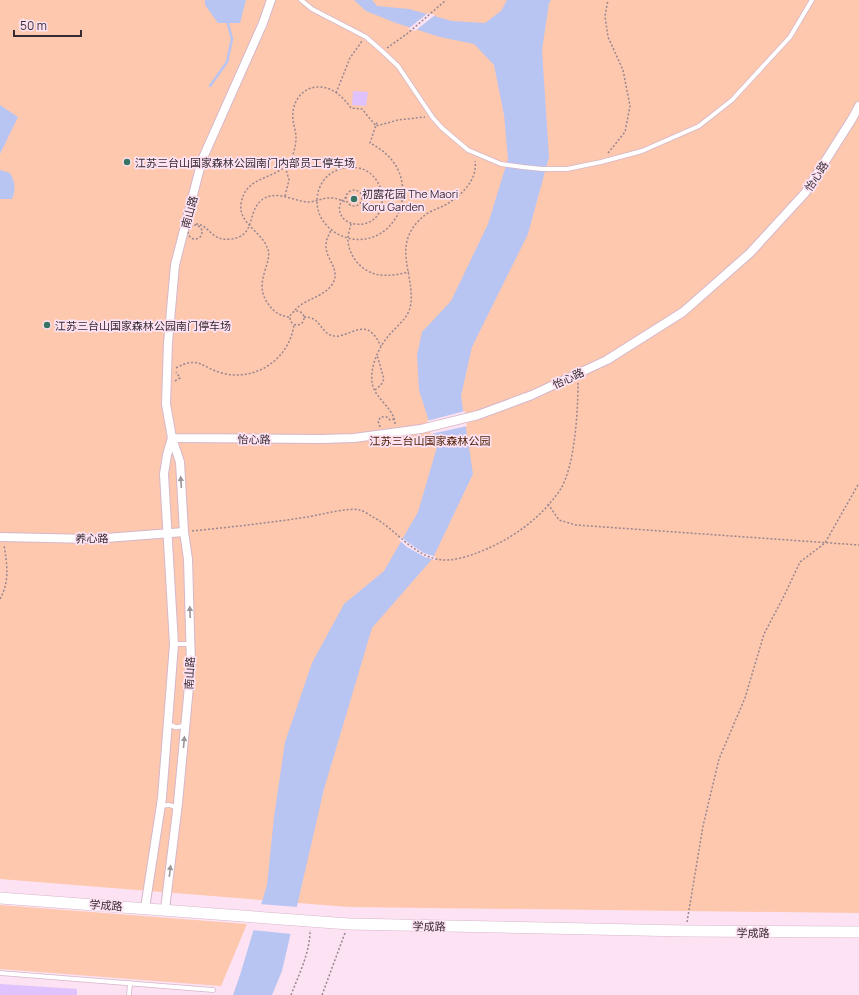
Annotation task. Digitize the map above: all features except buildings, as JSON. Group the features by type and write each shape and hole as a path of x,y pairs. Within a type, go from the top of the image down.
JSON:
{"street":[{"name":"南山路","path":"165,910 177,810 191,665 188,559 184,532 180,462 172,438 166,398 168,344 174,265 202,160 263,23 270,0"},
{"name":"怡心路","path":"172,438 321,439 362,437 421,429 478,415 532,395 607,360 683,312 750,253 805,193 859,106"},
{"name":"南山路","path":"145,908 160,807 174,644 169,533 164,474 172,438"},
{"name":"养心路","path":"1,537 93,538 184,532"},
{"name":"学成路","path":"0,898 349,924 686,931 859,932"}],"lane":[{"path":"301,0 312,9 366,37 382,51 398,66 432,117 442,128 473,153 501,164 523,167 567,169 642,151 699,126 732,100 790,37 812,0"},
{"path":"174,644 190,644"},
{"path":"168,723 173,727 180,728 186,724"},
{"path":"160,807 167,804 173,805 177,810"},
{"path":"0,973 213,990"},
{"path":"129,995 130,983"}],"path":[{"path":"382,51 408,33 446,0"},
{"path":"601,162 625,132 630,106 623,70 608,37 604,16 608,0"},
{"path":"336,92 350,58 356,48 366,37"},
{"path":"289,317 276,312 264,298 262,292 262,280 267,262 268,249 265,243 245,219 241,208 243,196 252,184 280,170 288,163 295,146 296,138 293,118 294,106 302,93 314,87 328,88 344,98 351,108 362,110 376,126"},
{"path":"376,126 408,119 432,117"},
{"path":"346,197 341,200 339,205 339,212 342,218 351,224 362,224 375,218 383,203 382,189 377,180 371,174 364,170 348,167 332,172 321,184 317,201 321,215 331,229 348,238 361,240 368,239 384,232 392,224 401,207 402,186 400,174 396,165 384,152 370,143 377,122"},
{"path":"392,429 395,425 394,419 392,413 375,390 372,382 373,370 381,346 407,315 412,297 412,288 405,252 409,234 418,221 427,214 448,204 468,186 476,172 473,153"},
{"path":"285,166 289,180 285,196"},
{"path":"196,224 202,231 199,238 194,239 190,237 187,231 191,225 196,224 202,225 214,237 225,240 241,236 246,232 250,226 256,206 264,198 285,196 302,201 317,201 331,198 346,202 350,206 356,206 360,203 362,198 360,193 356,190 348,192 346,202"},
{"path":"351,224 348,238 350,250 353,257 364,269 379,275 396,275 409,272"},
{"path":"289,317 291,313 299,306 327,290 334,281 336,275 335,270 326,245 331,229"},
{"path":"294,325 301,324 304,317 302,312 295,310"},
{"path":"289,317 290,322 294,325"},
{"path":"304,317 312,317 326,333 336,337 359,330 369,330 373,333 381,346"},
{"path":"175,369 189,362 196,362 230,375 250,374 274,362 280,356 291,339 294,325"},
{"path":"375,390 381,385 384,379 377,355"},
{"path":"184,532 262,524 338,511 360,510 383,522 405,543 423,554 437,559 446,560 463,557 485,550 514,535 530,524 561,489 568,470 573,445 578,407 578,373"},
{"path":"382,430 378,421 379,418 384,416 390,420 394,419"},
{"path":"686,931 703,826 718,759 745,698 764,634 800,562 825,543 859,483"},
{"path":"548,504 559,520 576,525 859,545"},
{"path":"0,599 7,581 7,565 1,537"},
{"path":"291,995 310,941 305,920"},
{"path":"322,995 349,924"}],"green space":[{"name":"江苏三台山国家森林公园","path":"0,0 859,0 859,913 349,907 0,879"},
{"path":"0,905 247,924 221,986 0,969"}],"water":[{"path":"205,0 246,0 240,23 218,23 205,5"},
{"path":"354,0 372,0 377,6 409,9 452,21 485,23 501,11 507,0 551,0 549,3 542,50 549,157 528,234 472,347 461,396 473,474 433,558 372,628 324,789 282,971 272,995 233,995 267,885 274,817 285,742 312,663 344,604 384,571 418,512 437,447 419,390 417,355 422,332 451,301 488,224 508,159 504,115 494,65 474,44 440,37 396,23 366,11"},
{"path":"0,105 18,117 0,154"},
{"path":"0,170 10,173 12,176 14,192 12,199 0,199"}],"pier":[{"path":"428,13 435,15 415,31 408,29"},
{"path":"465,411 467,426 431,434 427,421"},
{"path":"401,537 424,553 436,557 435,560 425,557 407,547 399,540"},
{"path":"259,904 298,907 292,934 252,930"}],"waterway":[{"path":"210,86 227,62 232,39 227,20"}],"place":[{"name":"江苏三台山国家森林公园南门内部员工停车场","path":"127,162"},
{"name":"初露花园 The Maori Koru Garden","path":"354,199"},
{"name":"江苏三台山国家森林公园南门停车场","path":"47,325"}]}
